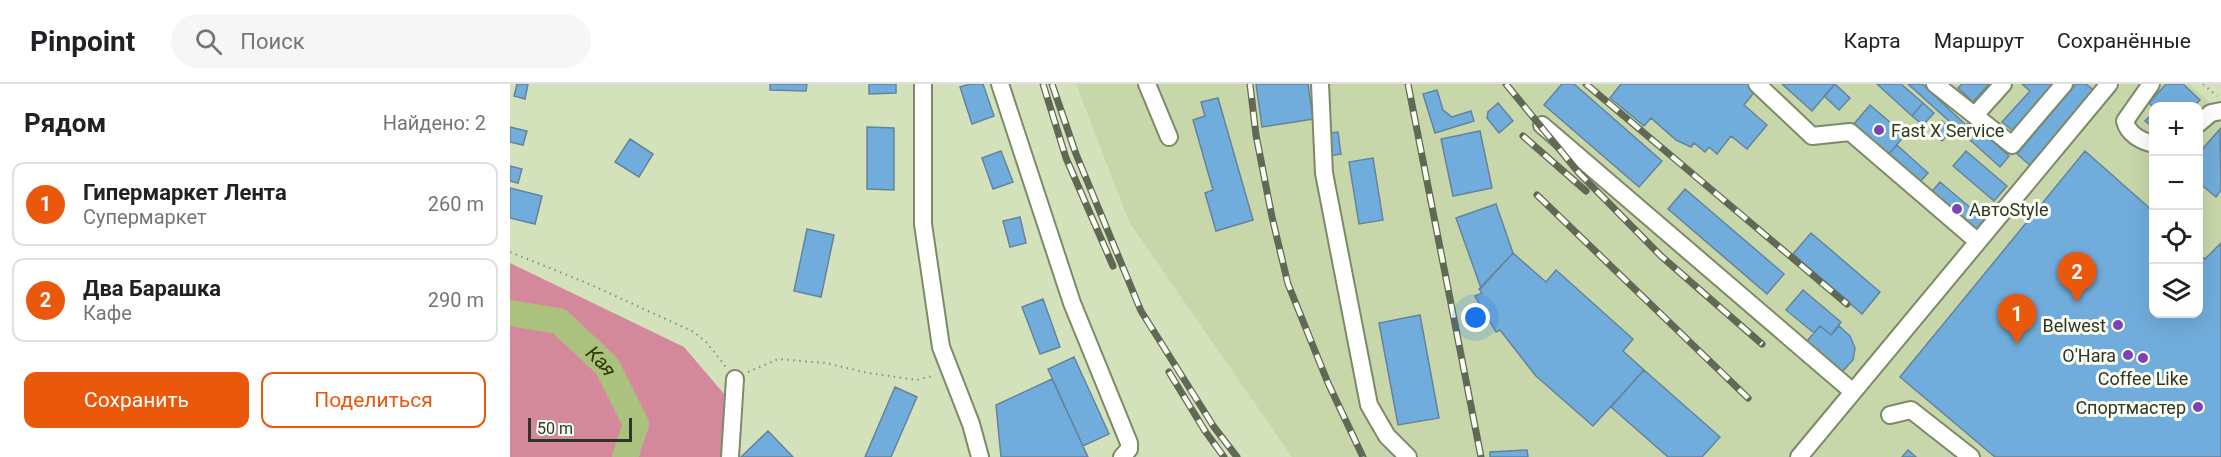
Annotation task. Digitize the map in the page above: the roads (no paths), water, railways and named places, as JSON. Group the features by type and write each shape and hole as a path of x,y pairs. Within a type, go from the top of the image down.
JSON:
{"street":[{"path":"923,84 923,224 941,347 980,457"},
{"path":"1000,84 1072,303 1129,443 1129,449 1122,457"},
{"path":"1147,84 1169,137"},
{"path":"1320,84 1324,173 1369,405 1387,436 1408,457"},
{"path":"1757,84 1812,136 1850,132 1977,241"},
{"path":"1976,114 2003,84"},
{"path":"1938,85 2012,145 2064,84"},
{"path":"1799,457 2109,84"},
{"path":"2149,143 2144,142 2127,129 2125,121 2151,84"},
{"path":"2203,120 2211,113 2221,111"},
{"path":"1542,125 1853,392"},
{"path":"730,457 735,379"},
{"path":"1890,416 1911,410 1971,457"}],"waterway":[{"name":"Кая","path":"510,313 559,321 607,366 636,424 625,457"}],"railway":[{"path":"1043,84 1066,158 1113,266"},
{"path":"1052,84 1076,154 1141,311 1214,427 1237,457"},
{"path":"1250,84 1256,135 1288,284 1328,383 1363,457"},
{"path":"1408,84 1481,457"},
{"path":"1506,84 1579,173 1661,256 1762,344"},
{"path":"1586,84 1847,304"},
{"path":"1523,136 1586,191"},
{"path":"1537,195 1748,398"},
{"path":"1169,372 1205,431 1224,457"}],"place":[{"name":"Fast X Service","path":"1879,130"},
{"name":"АвтоStyle","path":"1957,209"},
{"name":"Два Барашка","path":"2077,302"},
{"name":"Belwest","path":"2118,325"},
{"name":"Гипермаркет Лента","path":"2017,344"},
{"name":"O'Hara","path":"2128,355"},
{"name":"Coffee Like","path":"2143,358"},
{"name":"Спортмастер","path":"2198,407"}]}
